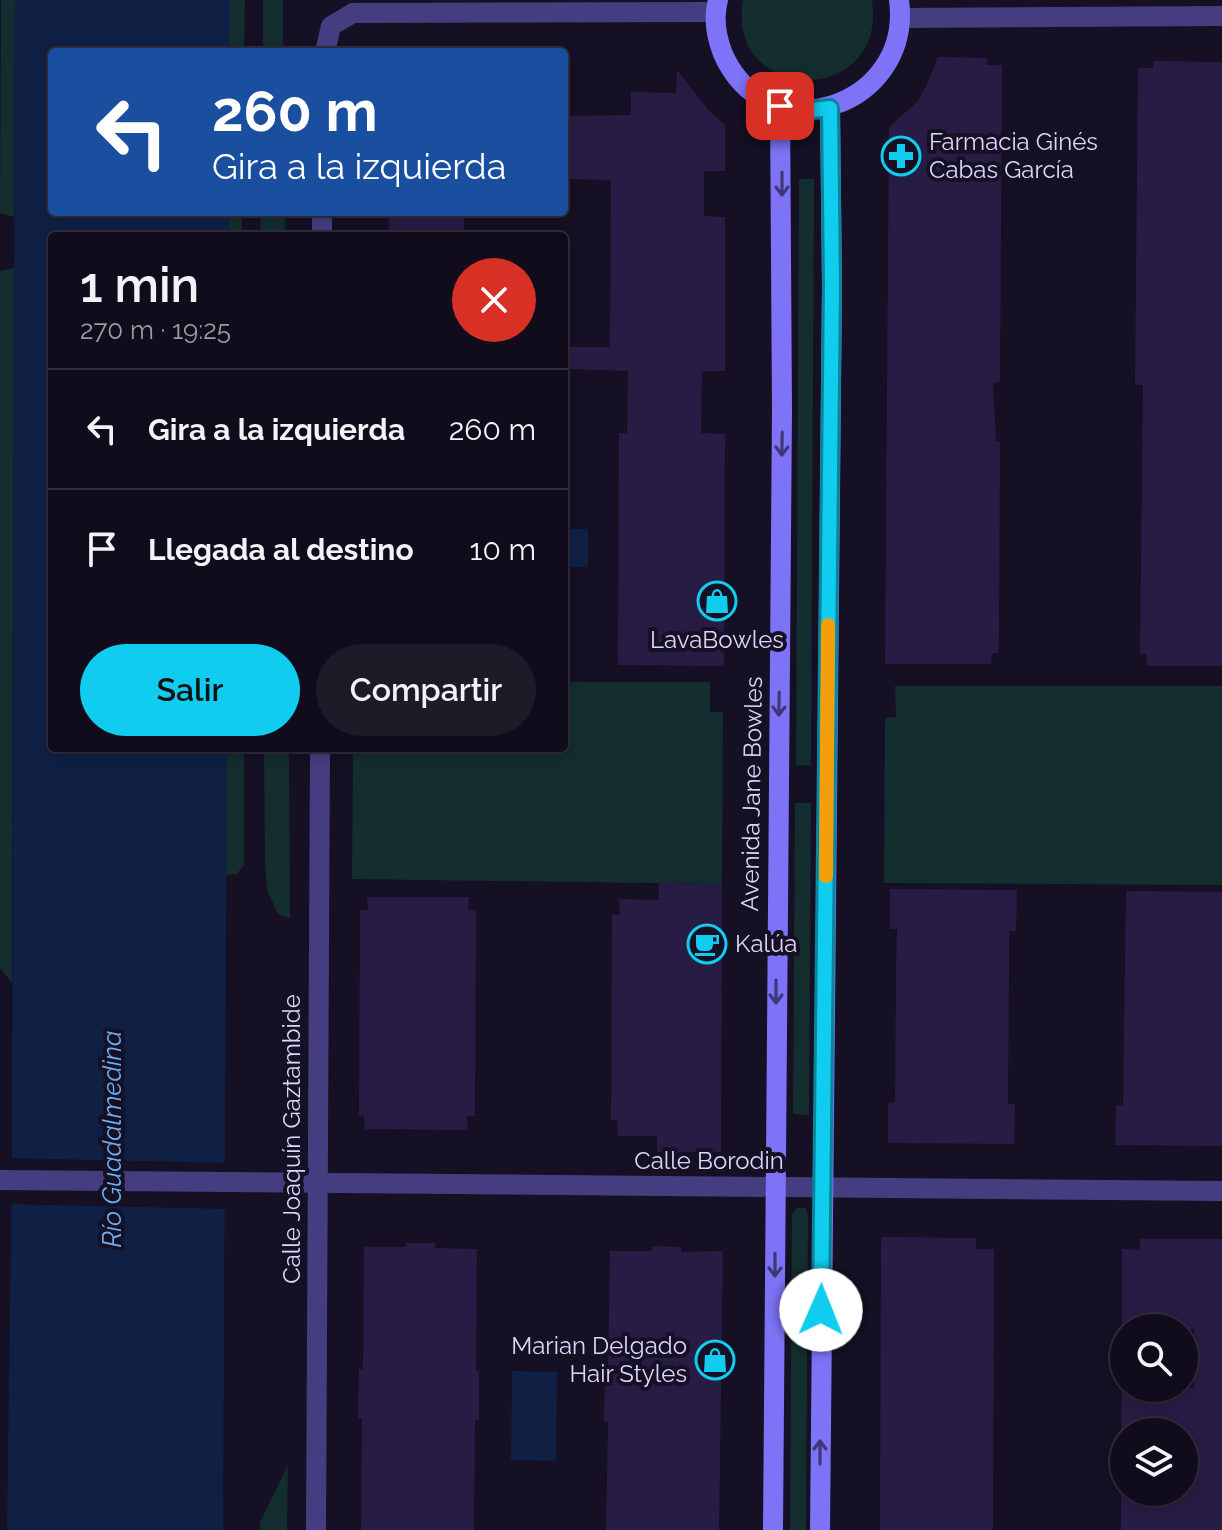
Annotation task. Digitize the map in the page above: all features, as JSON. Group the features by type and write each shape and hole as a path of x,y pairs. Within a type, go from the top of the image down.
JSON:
{"main road":[{"path":"716,6 717,39 730,68 751,92 780,106 804,111 830,108 865,90 890,60 900,9"},
{"name":"Avenida Jane Bowles","path":"773,1530 782,410 780,106"},
{"path":"820,1530 832,286 830,108"}],"street":[{"path":"326,48 331,26 353,13 716,6"},
{"path":"900,9 1222,16"},
{"name":"Calle Joaquín Gaztambide","path":"316,1530 320,752"},
{"name":"Calle Borodin","path":"0,1180 1222,1191"}],"green space":[{"path":"1,0 15,0 14,217 0,213"},
{"path":"230,0 245,0 244,48 230,48"},
{"path":"263,0 283,0 283,48 263,48"},
{"path":"743,0 872,0 870,35 856,60 833,75 807,80 780,75 758,59 744,35"},
{"path":"799,179 814,179 811,766 796,765"},
{"path":"229,216 242,216 242,232 229,232"},
{"path":"261,216 285,216 285,232 260,232"},
{"path":"14,268 12,983 0,968 0,271"},
{"path":"568,682 710,682 710,712 723,712 722,884 352,879 353,752 568,752"},
{"path":"895,686 1222,686 1222,885 884,883 885,718 896,717"},
{"path":"227,752 244,752 244,865 237,874 226,875"},
{"path":"264,752 289,752 290,919 278,914 267,890"},
{"path":"795,803 811,803 809,1115 793,1114"},
{"path":"797,1208 805,1208 808,1215 806,1530 790,1530 792,1215"},
{"path":"288,1465 287,1530 260,1530 260,1522"}],"water":[{"name":"Río Guadalmedina","path":"15,0 230,0 230,48 48,48 48,216 229,216 229,232 48,232 48,752 227,752 223,1530 7,1530 12,1158"},
{"path":"568,529 588,529 588,567 568,567"},
{"path":"512,1371 557,1372 556,1461 511,1460"}],"pier":[{"path":"8,1158 229,1163 228,1209 6,1204"}],"building":[{"path":"938,57 987,58 987,65 1002,65 1000,382 993,383 996,442 1000,442 998,653 992,653 991,664 885,664 889,127 917,102"},
{"path":"1153,61 1222,62 1222,666 1147,666 1146,654 1140,654 1143,385 1135,385 1138,68 1153,68"},
{"path":"677,70 709,111 725,125 725,171 704,171 704,216 725,217 725,371 702,371 701,433 725,434 724,666 618,665 619,433 627,433 628,371 568,369 568,347 610,347 611,180 568,179 568,116 631,115 631,92 676,93"},
{"path":"389,216 464,216 464,232 389,232"},
{"path":"659,883 722,884 721,1152 657,1152 657,1136 618,1136 617,1120 611,1120 612,915 620,915 619,899 659,900"},
{"path":"890,889 1017,890 1016,931 1009,931 1008,1104 1015,1104 1014,1144 888,1143 888,1103 895,1102 897,929 890,929"},
{"path":"1126,891 1222,892 1222,1146 1115,1145 1116,1105 1123,1105"},
{"path":"367,897 469,897 468,910 476,910 475,1116 467,1116 468,1130 365,1129 364,1115 359,1116 360,910 368,910"},
{"path":"881,1237 976,1238 976,1249 994,1249 993,1530 880,1530"},
{"path":"1140,1239 1222,1239 1222,1530 1121,1530 1121,1506 1198,1506 1198,1418 1121,1418 1122,1402 1198,1402 1198,1314 1122,1314 1122,1249 1140,1250"},
{"path":"406,1243 436,1243 435,1248 477,1249 476,1371 479,1371 479,1420 475,1420 474,1530 361,1530 362,1418 358,1418 359,1369 363,1369 364,1247 406,1247"},
{"path":"652,1246 681,1247 681,1252 723,1251 719,1530 606,1530 608,1422 604,1421 610,1251 651,1251"}],"slow traffic":[{"path":"826,876 828,625"}],"place":[{"name":"Farmacia Ginés Cabas García","path":"901,156"},
{"name":"LavaBowles","path":"717,601"},
{"name":"Kalúa","path":"707,944"},
{"name":"Marian Delgado Hair Styles","path":"715,1360"}],"route":[{"path":"780,106 804,111 830,108 832,286 821,1310"}]}
